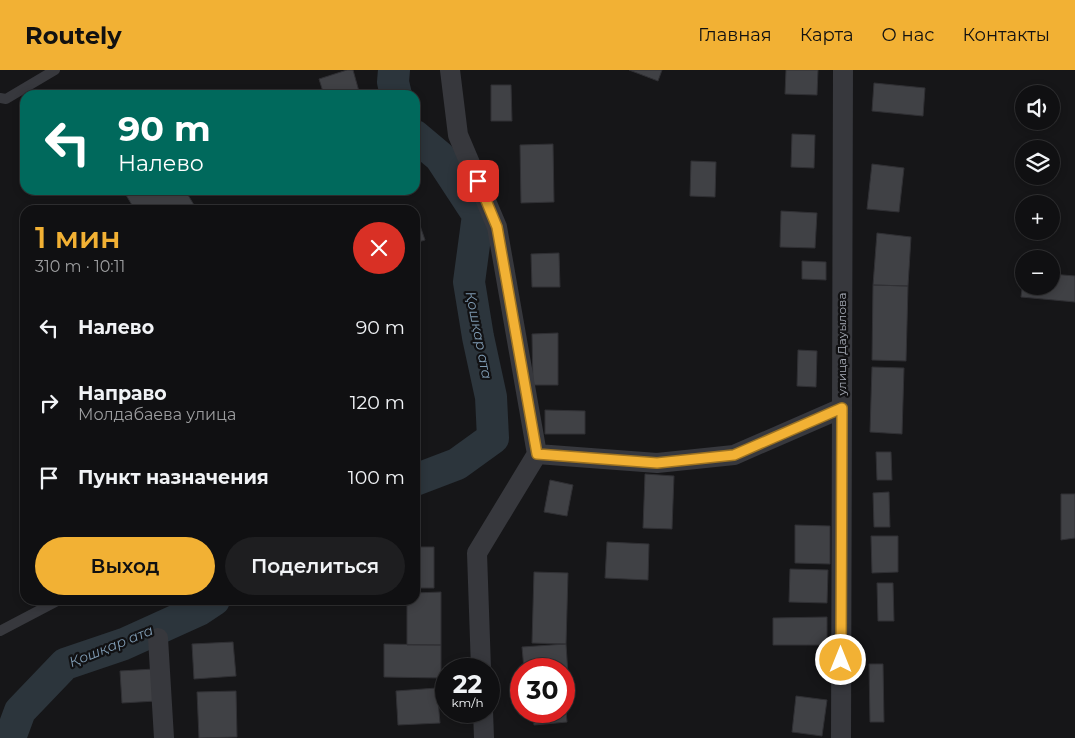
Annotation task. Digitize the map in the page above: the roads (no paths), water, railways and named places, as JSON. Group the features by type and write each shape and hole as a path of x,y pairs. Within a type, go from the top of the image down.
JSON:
{"street":[{"path":"450,70 458,134 497,227 537,454 476,553 481,658"},
{"name":"улица Дауылова","path":"841,738 843,70"},
{"path":"537,454 657,463 734,455 842,408"},
{"path":"158,638 164,738"},
{"path":"483,723 484,738"}],"lane":[{"path":"21,90 55,70"},
{"path":"0,98 6,99 20,91"},
{"path":"0,631 50,605"}],"waterway":[{"name":"Қошқар ата","path":"394,70 393,82 395,90"},
{"name":"Қошқар ата","path":"420,140 440,157 478,215 469,282 491,397 493,438 457,464 420,478"},
{"name":"Қошқар ата","path":"10,738 20,711 65,664 124,644 206,605"}]}
